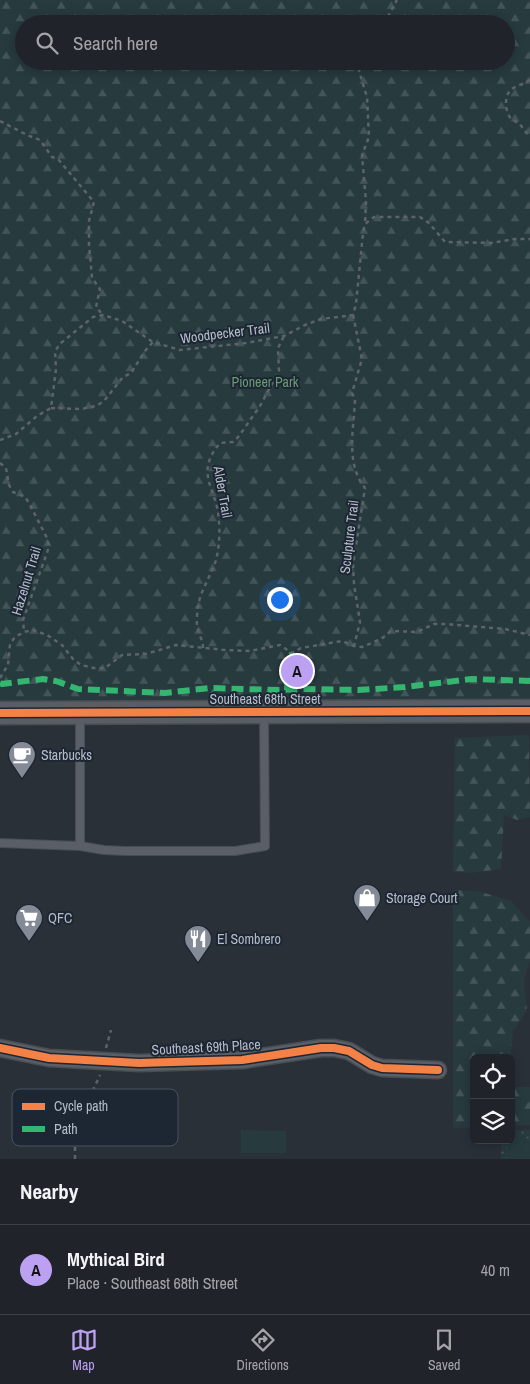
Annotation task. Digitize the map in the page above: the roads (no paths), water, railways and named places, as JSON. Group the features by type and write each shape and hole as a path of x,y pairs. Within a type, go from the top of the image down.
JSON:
{"street":[{"name":"Southeast 68th Street","path":"0,713 530,710"},
{"name":"Southeast 69th Place","path":"0,1048 49,1058 105,1062 209,1062 242,1060 320,1048 334,1048 349,1052 372,1065 382,1068 438,1070"}],"lane":[{"path":"0,843 80,846 125,851 235,851 265,846 264,712"},
{"path":"80,713 80,846"}],"place":[{"name":"Mythical Bird","path":"297,671"},
{"name":"Starbucks","path":"22,779"},
{"name":"Storage Court","path":"367,922"},
{"name":"QFC","path":"29,942"},
{"name":"El Sombrero","path":"198,963"}],"park label":[{"name":"Pioneer Park","path":"265,382"}]}
